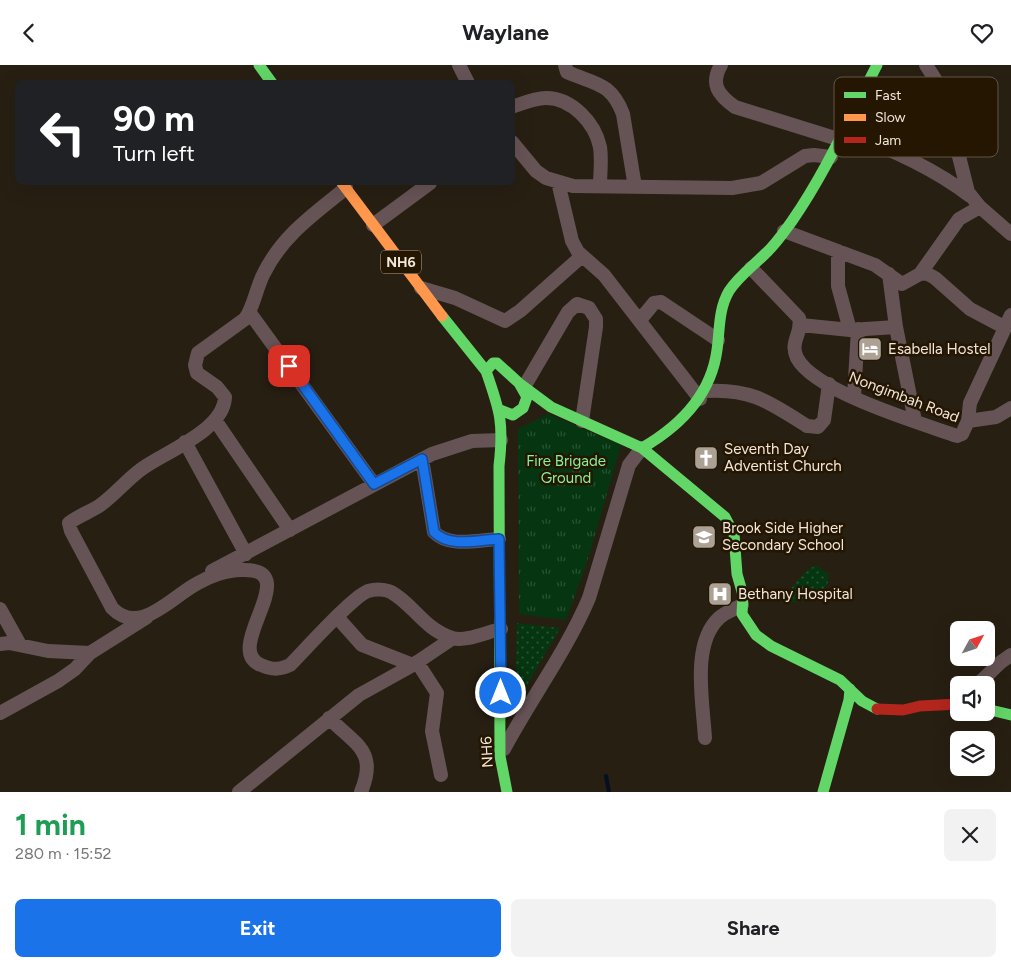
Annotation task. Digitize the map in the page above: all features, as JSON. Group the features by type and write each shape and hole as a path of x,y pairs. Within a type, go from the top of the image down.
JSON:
{"main road":[{"path":"259,65 270,80"},
{"path":"871,77 877,65"},
{"path":"642,448 673,428 702,395 712,374 720,317 725,299 751,268 778,241 834,150"},
{"name":"NH6","path":"344,185 486,371 500,410 502,437 499,539 500,756 503,777 508,792"},
{"name":"NH6","path":"462,339 497,363 522,385"},
{"path":"486,371 493,363 497,363"},
{"path":"522,385 550,407 642,448 704,498 731,525 736,549 736,574 743,595 742,615 756,635 787,655 840,681 862,701 880,710 950,705"},
{"path":"518,411 527,397 522,385"},
{"path":"500,410 518,411 550,407"},
{"name":"NH6","path":"502,437 518,411"},
{"path":"823,792 849,700 850,689"},
{"path":"995,711 1011,715"}],"street":[{"path":"459,65 466,80"},
{"path":"565,65 567,72 603,85 615,96 623,114 635,187"},
{"path":"721,65 715,75 715,81 726,101 735,107 834,134"},
{"path":"926,65 932,77"},
{"path":"515,106 536,99 547,98 560,100 581,113 597,137 600,149 600,186"},
{"path":"515,146 536,171 558,182 573,186 732,189 751,186 770,179 805,156 830,157"},
{"path":"907,157 954,184 1011,234"},
{"path":"958,157 963,178 976,202"},
{"path":"558,182 572,241 582,256 604,275 702,395 735,391 754,395 807,426 818,427 824,420 829,384"},
{"path":"150,615 131,618 118,614 112,608 75,541 69,523 99,506 141,469 185,443 222,413 224,397 218,387 197,373 195,365 198,353 245,319 250,313 263,274 279,248 295,229 344,185"},
{"path":"373,225 427,185"},
{"path":"920,274 959,219 976,202"},
{"path":"784,231 875,265 902,283 926,273 935,278 970,309 1004,327"},
{"path":"838,251 838,286 854,330 854,397"},
{"path":"420,287 455,298 505,321 513,317 582,256"},
{"path":"751,268 791,308 799,318 801,325 854,330 896,327"},
{"path":"889,274 896,327 915,421"},
{"path":"640,320 654,303 661,301 718,340"},
{"path":"522,385 568,312 577,304 589,308 596,319 596,327 582,421"},
{"path":"250,313 374,484"},
{"name":"Nongimbah Road","path":"801,325 793,346 797,358 807,369 829,384 854,397 957,436 962,434 968,421 970,403 1011,315"},
{"path":"968,421 996,417 1011,408"},
{"path":"215,420 290,531"},
{"path":"0,713 58,681 75,669 90,653 198,583 211,571 290,531 422,459 458,444 502,437"},
{"path":"185,443 246,554"},
{"path":"500,756 580,618 588,598 629,465 642,448"},
{"path":"422,459 434,532 441,539 450,541 499,539"},
{"path":"198,583 240,570 260,573 265,579 268,590 249,640 249,653 256,663 269,668 281,669 290,665 337,617 368,591 384,589 392,592 424,623 453,638"},
{"path":"705,738 701,654 712,626 720,617 742,605"},
{"path":"0,609 20,645"},
{"path":"337,617 362,645 415,663 437,693 432,731 441,775"},
{"path":"239,792 329,718 372,687 415,663 453,638 477,635 500,629"},
{"path":"0,645 9,643 48,651 90,653"},
{"path":"986,676 1001,661 1011,655"},
{"path":"329,718 363,751 368,760 368,777 361,792"},
{"path":"500,792 503,777"}],"green space":[{"name":"Fire Brigade Ground","path":"548,414 621,445 587,562 566,620 519,614 518,429"},
{"path":"816,565 828,574 825,589 816,595 796,602 784,603 780,601 806,571"},
{"path":"517,623 560,628 515,706"}],"waterway":[{"path":"606,776 609,792"}],"traffic: fast":[{"path":"259,65 270,80"},
{"path":"871,77 877,65"},
{"path":"642,448 669,430 692,408 701,395 714,366 721,313 725,298 742,276 777,242 804,202 834,150"},
{"path":"442,316 486,371"},
{"path":"500,410 513,415 523,408 527,397 519,383 497,363 493,363 486,371 498,407 501,428 499,466 500,756 507,792"},
{"path":"520,384 551,407 642,448 725,517 734,534 737,574 743,595 742,614 756,635 771,646 840,680 862,701 877,709"},
{"path":"823,792 849,700 850,689"},
{"path":"995,711 1011,715"}],"traffic: slow":[{"path":"344,185 442,316"}],"traffic: jam":[{"path":"877,709 903,710 920,706 950,704"}],"place":[{"name":"Esabella Hostel","path":"870,349"},
{"name":"Seventh Day Adventist Church","path":"706,458"},
{"name":"Brook Side Higher Secondary School","path":"704,537"},
{"name":"Bethany Hospital","path":"720,594"}],"route":[{"path":"289,366 374,484 422,459 434,532 441,539 450,541 499,539 501,693"}]}
